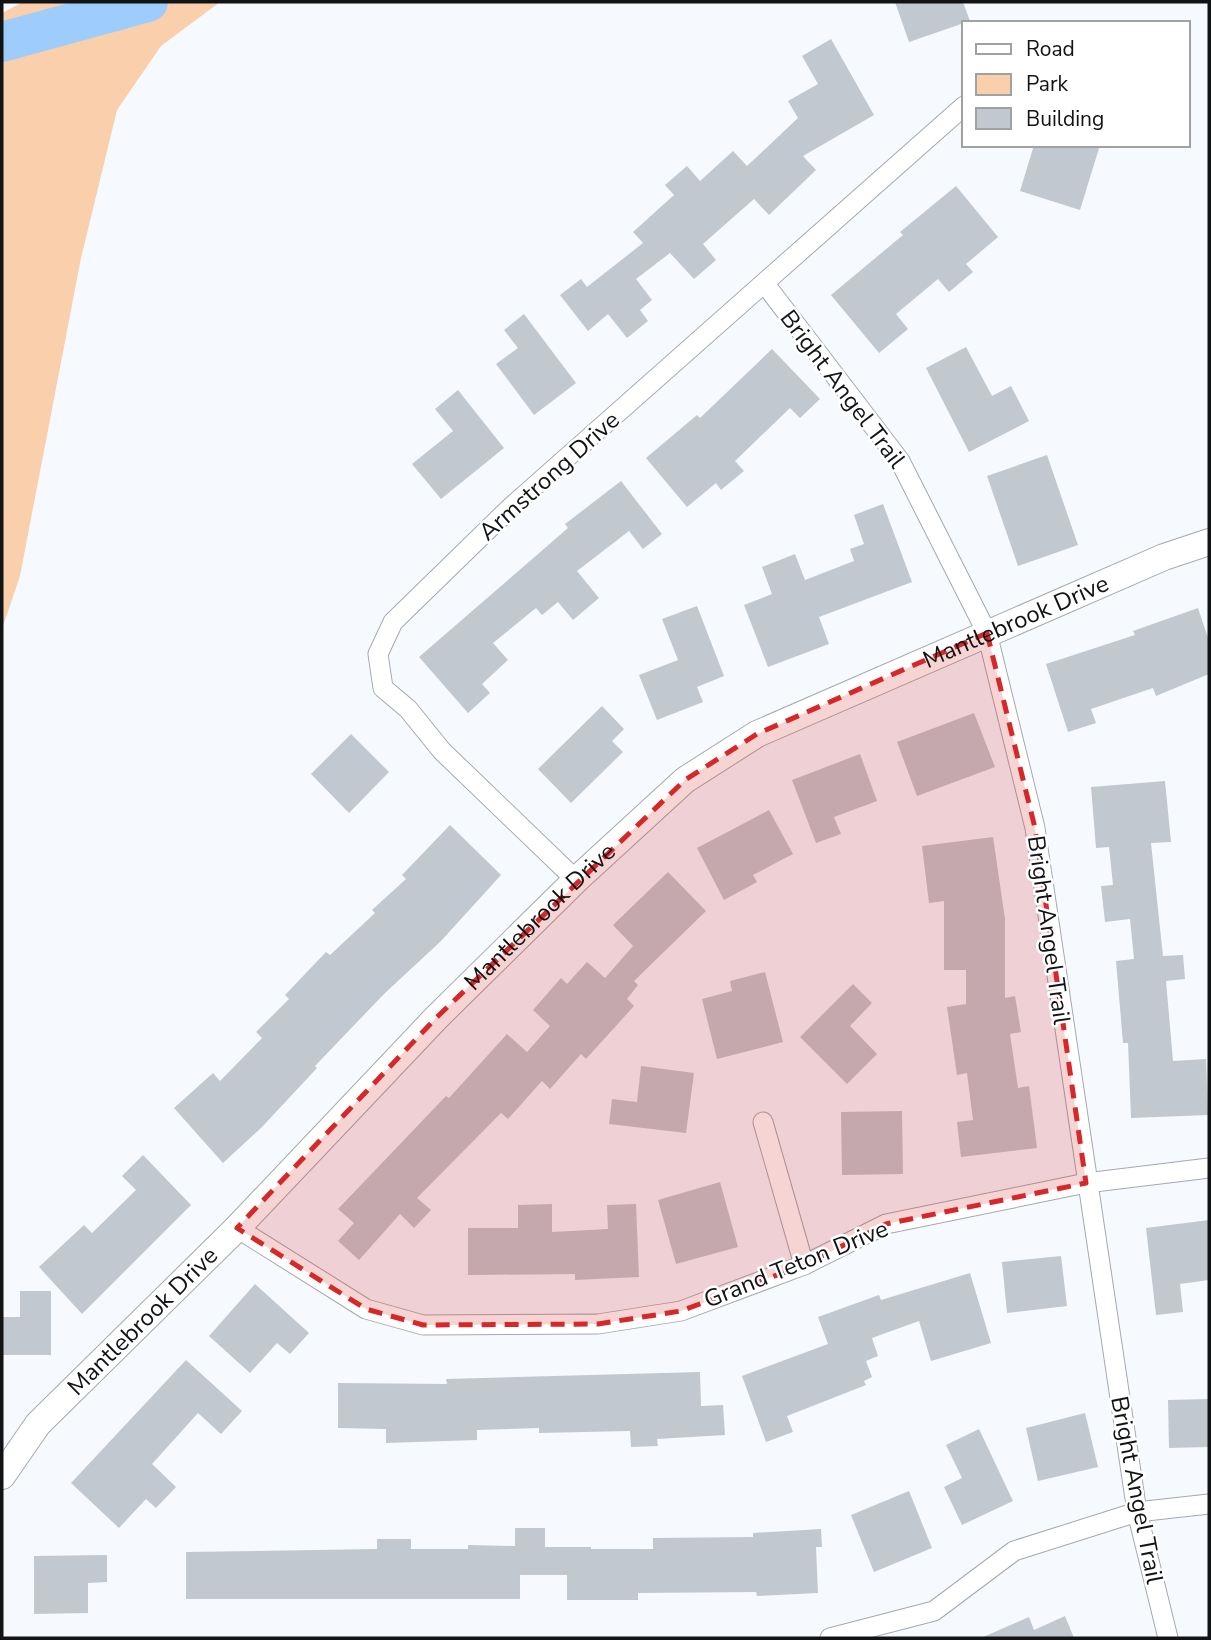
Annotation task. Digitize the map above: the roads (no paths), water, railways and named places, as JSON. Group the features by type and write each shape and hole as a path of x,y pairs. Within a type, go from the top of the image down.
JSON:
{"street":[{"name":"Armstrong Drive","path":"576,880 442,751 408,709 383,688 378,654 393,622 511,507 765,285 962,108"},
{"name":"Bright Angel Trail","path":"765,285 900,461 987,633 1035,828 1137,1512 1168,1638"},
{"name":"Mantlebrook Drive","path":"2,1476 38,1424 237,1228 436,1018 576,880 685,780 757,734 1164,557 1209,542"},
{"path":"763,1122 804,1265"},
{"name":"Grand Teton Drive","path":"237,1228 366,1309 423,1325 598,1324 667,1313 804,1265 886,1224 1086,1183 1209,1168"},
{"path":"831,1638 934,1611 1014,1550 1137,1512 1209,1504"}],"waterway":[{"path":"2,42 148,2"}]}
